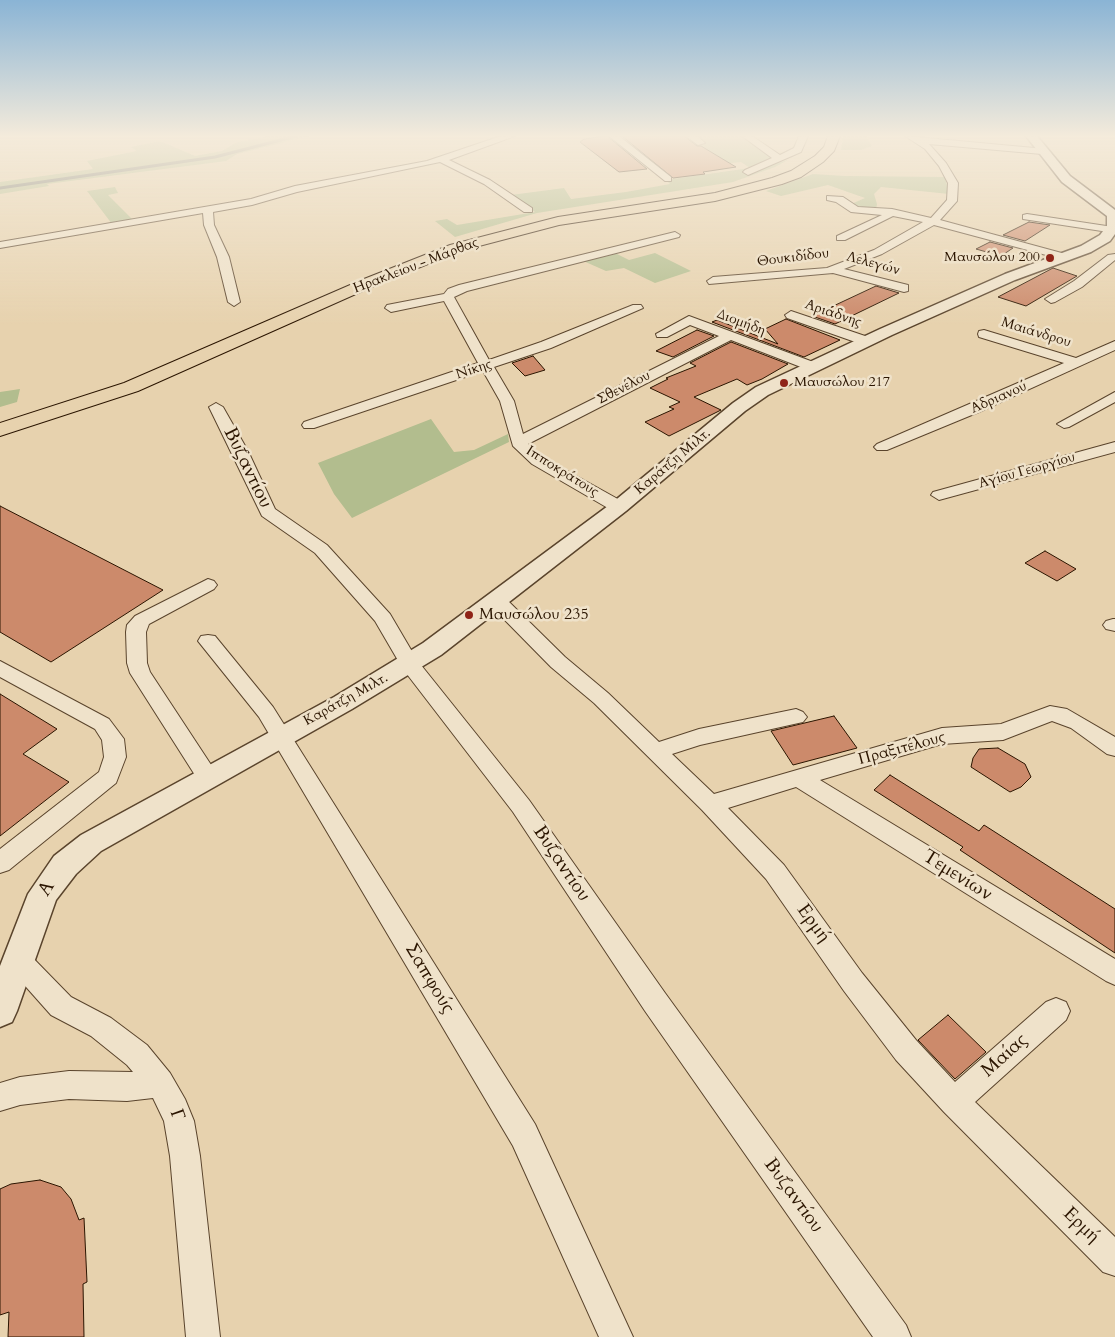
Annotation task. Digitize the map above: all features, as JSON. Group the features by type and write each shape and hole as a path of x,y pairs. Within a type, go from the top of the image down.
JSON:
{"main road":[{"name":"Ηρακλείου - Μάρθας","path":"0,416 65,397 185,354 372,273 472,236 536,219 593,208 662,198"},
{"name":"Ηρακλείου - Μάρθας","path":"0,430 131,387 370,282 455,248 558,221 706,198"}],"street":[{"path":"0,245 208,211 264,198"},
{"path":"511,198 528,210"},
{"path":"833,198 841,200 855,210 892,212 1065,257"},
{"name":"Θουκιδίδου","path":"713,282 813,274 834,270 878,252 933,222 946,210 952,198"},
{"path":"1092,198 1108,210 1114,221"},
{"path":"208,211 209,225 223,256 234,302"},
{"path":"841,238 885,218 892,212"},
{"path":"1027,217 1114,221"},
{"name":"Καράτζη Μιλτ.","path":"149,809 410,664 497,601 619,507 750,400 811,366 866,341 1010,277 1092,247 1114,221"},
{"path":"391,308 448,296 452,292 463,288 675,235"},
{"path":"1051,299 1078,284 1114,258 1092,247"},
{"name":"Λελεγών","path":"834,270 904,288"},
{"name":"Ιπποκράτους","path":"448,296 507,401 518,443 538,461 619,507"},
{"name":"Νίκης","path":"309,425 585,331 637,308"},
{"name":"Αριάδνης","path":"791,315 866,341"},
{"name":"Διομήδη","path":"662,334 689,320 811,366"},
{"name":"Μαιάνδρου","path":"984,334 1078,363"},
{"name":"Σθενέλου","path":"518,443 603,398 732,335"},
{"name":"Αδριανού","path":"882,447 1078,363 1115,345"},
{"path":"1064,424 1115,396"},
{"name":"Βυζαντίου","path":"216,407 240,451 268,512 321,549 383,618 410,664 521,806 655,1002 894,1337"},
{"name":"Αγίου Γεωργίου","path":"939,495 1115,447"},
{"path":"208,585 144,618 138,622 136,629 137,663 140,673 208,777"},
{"name":"Ερμή","path":"497,601 558,662 601,698 710,804 775,872 875,1012 906,1050 954,1102 1115,1260"},
{"name":"Σαπφούς","path":"208,641 250,690 282,736 524,1135 616,1337"},
{"path":"0,668 102,724 113,739 115,757 108,777 0,863"},
{"name":"Πραξιτέλους","path":"710,804 942,736 1004,732 1050,713 1060,714 1078,723 1115,748"},
{"path":"655,751 699,737 796,717"},
{"name":"Τεμενίων","path":"800,779 1115,973"},
{"name":"Α","path":"0,1011 20,962 39,901 58,872 91,842 149,809"},
{"name":"Γ","path":"20,962 61,1006 120,1040 137,1055 160,1083 175,1109 182,1137 203,1337"},
{"name":"Μαίας","path":"954,1102 1056,1011"},
{"path":"0,1097 20,1091 61,1086 127,1087 160,1083"}],"green space":[{"path":"93,198 111,198 134,221 112,224"},
{"path":"516,198 629,198 537,213 455,237 435,221 447,219 457,225 535,212"},
{"path":"864,198 875,198 877,204 876,210 865,210 849,205"},
{"path":"613,252 629,260 655,253 691,271 655,283 624,268 606,271 581,260"},
{"path":"20,389 17,402 0,407 0,392"},
{"path":"431,419 454,452 474,450 508,434 509,442 352,518 334,494 318,463"}],"building":[{"path":"1029,222 1050,225 1025,241 1003,235"},
{"path":"990,242 1013,248 1001,256 976,249"},
{"path":"1053,268 1077,276 1026,306 998,297"},
{"path":"876,286 899,293 835,324 812,316"},
{"path":"786,319 840,340 804,357 712,322 717,320 778,344 765,329"},
{"path":"697,330 714,336 673,357 656,351"},
{"path":"731,342 788,364 747,385 737,379 694,397 721,410 669,436 645,422 674,409 669,407 680,402 650,388 668,379 666,378 696,366 690,363"},
{"path":"533,356 545,370 525,376 512,363"},
{"path":"0,506 163,590 51,662 0,632"},
{"path":"1045,551 1076,569 1057,581 1025,563"},
{"path":"0,694 57,729 23,754 69,782 0,836"},
{"path":"834,716 857,748 793,765 771,731"},
{"path":"998,748 1025,764 1031,777 1021,787 1010,792 971,767 973,758 979,749"},
{"path":"890,775 979,831 984,825 1115,909 1115,953 960,850 963,847 874,790"},
{"path":"948,1015 986,1052 955,1079 918,1040"},
{"path":"40,1180 61,1187 71,1199 79,1220 84,1218 87,1282 83,1284 84,1337 8,1337 9,1312 0,1315 0,1189 11,1184"}],"place":[{"name":"Μαυσώλου 200","path":"1050,258"},
{"name":"Μαυσώλου 217","path":"784,383"},
{"name":"Μαυσώλου 235","path":"469,615"}]}
